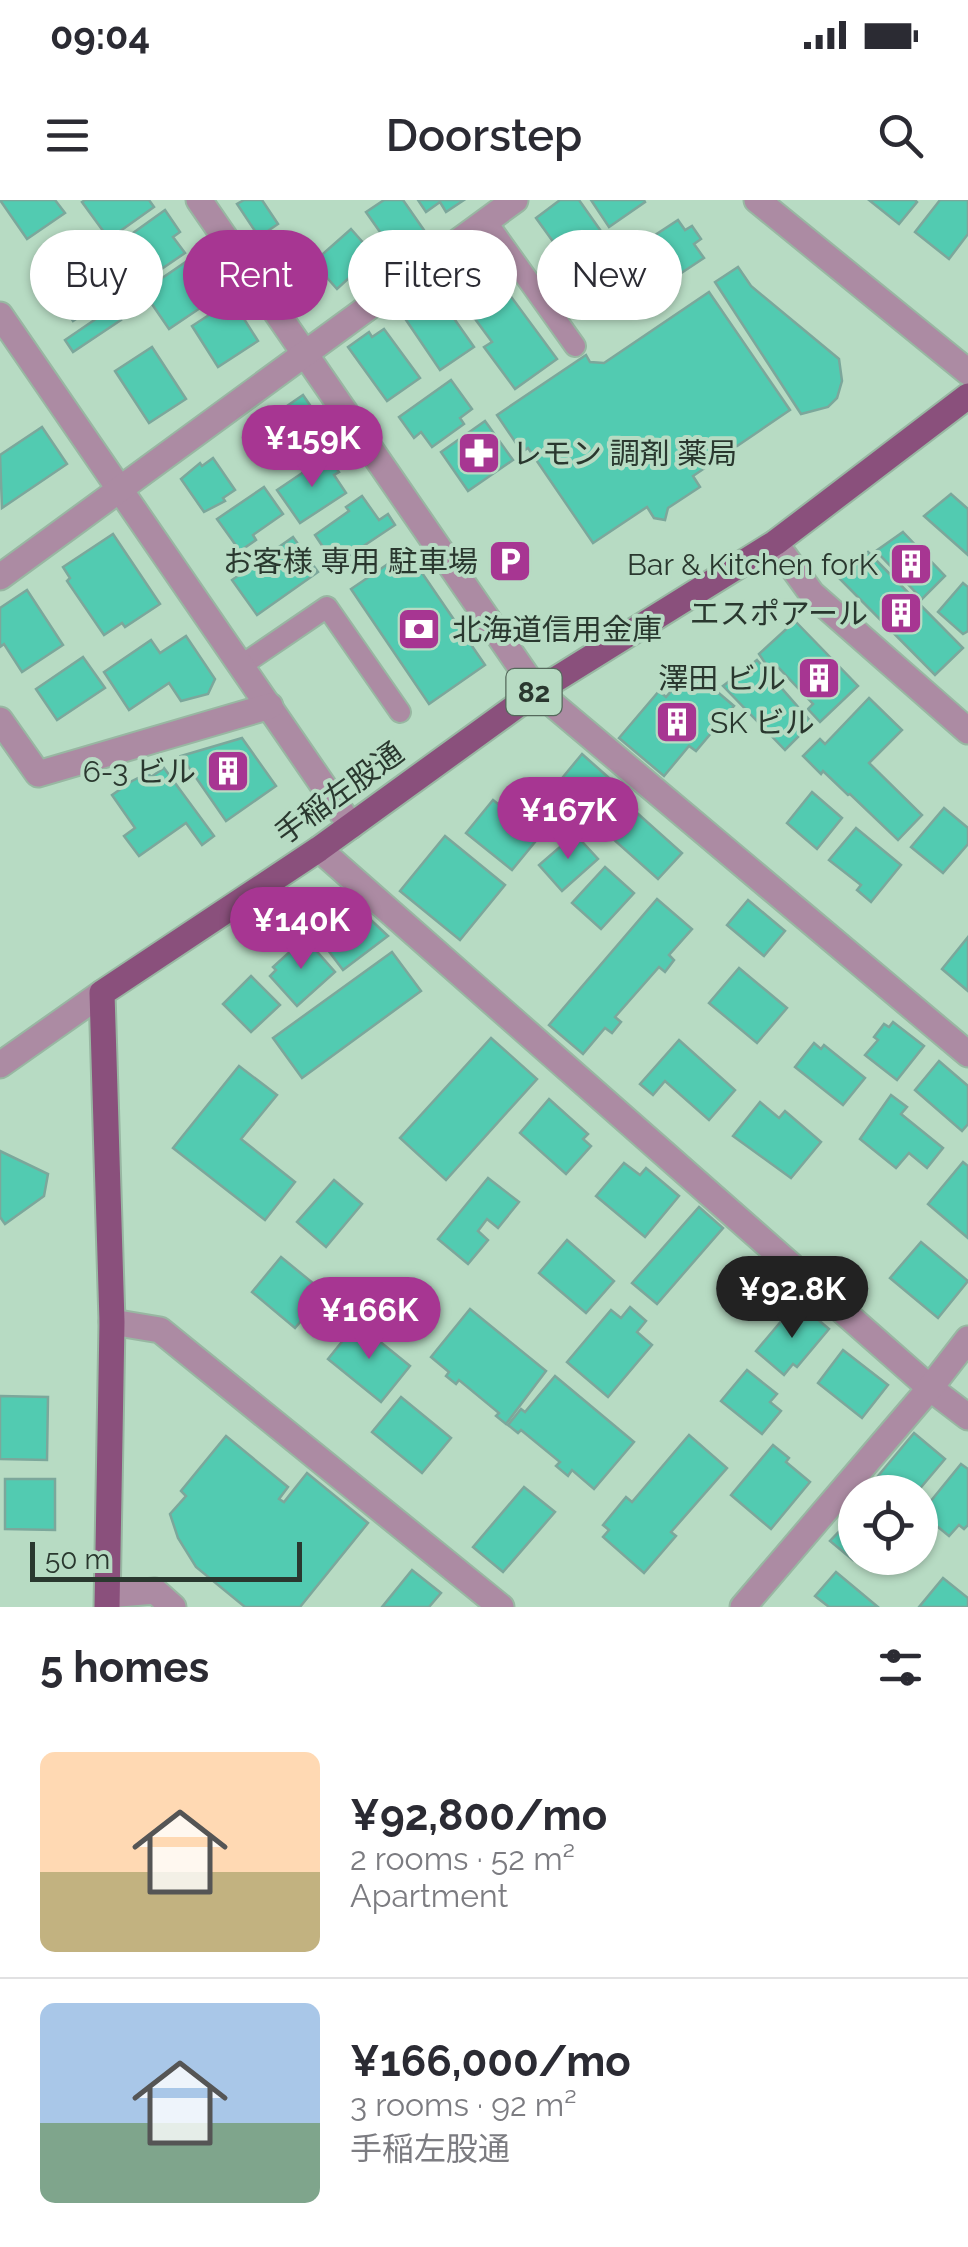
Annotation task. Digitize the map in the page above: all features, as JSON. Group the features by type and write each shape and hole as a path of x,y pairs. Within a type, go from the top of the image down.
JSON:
{"main road":[{"name":"手稲左股通","path":"102,993 320,848 536,690 775,543 968,396"},
{"path":"102,993 112,1322 108,1601"}],"street":[{"path":"198,200 536,690 968,1054"},
{"path":"0,577 515,200"},
{"path":"757,200 968,372"},
{"path":"0,315 351,826"},
{"path":"775,543 812,594 968,731"},
{"path":"0,720 38,774 270,706"},
{"path":"320,848 930,1388 968,1417"},
{"path":"0,1065 102,993"},
{"path":"112,1322 160,1330 502,1607"},
{"path":"743,1607 968,1339"},
{"path":"108,1601 155,1592 173,1607"}],"lane":[{"path":"486,221 574,346"},
{"path":"242,665 327,607 400,712"}],"building":[{"path":"0,200 55,200 65,213 40,230 30,230 27,239"},
{"path":"149,200 154,207 122,230 102,230 82,202"},
{"path":"262,200 278,224 269,230 254,230 237,204"},
{"path":"384,200 403,200 424,230 379,230 366,212"},
{"path":"418,200 464,200 446,212 440,202 426,212"},
{"path":"560,200 579,200 600,230 545,230 536,218"},
{"path":"591,200 644,200 645,202 609,227"},
{"path":"869,200 915,200 917,202 899,224"},
{"path":"940,200 968,200 968,234 949,259 915,232"},
{"path":"165,210 180,232 173,237 183,254 163,268 163,230 137,230"},
{"path":"678,220 685,230 692,226 701,239 694,244 704,258 682,273 682,230 663,230"},
{"path":"348,232 348,279 337,289 328,279 328,249"},
{"path":"183,264 183,320 169,329 163,320 163,277"},
{"path":"738,267 751,286 839,359 842,381 837,398 828,407 801,414 715,282"},
{"path":"709,292 790,410 693,476 700,487 668,508 665,520 654,518 647,507 593,543 528,448 522,452 497,415 586,355 590,362 604,363 668,320 682,320 682,310"},
{"path":"517,305 557,359 515,389 484,347 492,342 476,320 517,320"},
{"path":"94,320 121,320 73,352 65,340"},
{"path":"201,320 245,320 258,341 218,367 192,326"},
{"path":"406,320 455,320 474,347 440,370"},
{"path":"384,329 420,378 387,401 348,347 369,332 372,337"},
{"path":"152,347 186,399 149,423 115,371"},
{"path":"451,380 472,409 460,418 464,424 432,447 421,432 414,438 399,417"},
{"path":"303,395 334,440 296,466 265,421"},
{"path":"485,421 513,460 468,491 441,452"},
{"path":"42,427 67,464 2,508 0,455"},
{"path":"213,458 235,490 223,498 225,501 204,512 181,479"},
{"path":"323,459 330,459 339,472 334,475 346,493 300,523 277,490"},
{"path":"264,487 283,514 253,535 256,540 240,551 217,519"},
{"path":"951,494 968,509 968,555 924,516"},
{"path":"362,496 379,520 388,514 395,525 335,565 315,535 349,511 346,507"},
{"name":"Bar & Kitchen forK","path":"903,532 945,576 922,599 876,551"},
{"path":"113,534 160,604 125,627 122,623 104,635 67,581 70,578 63,567"},
{"path":"293,537 318,572 257,615 232,580"},
{"path":"407,551 485,665 429,704 351,589"},
{"name":"エスポアール","path":"868,552 963,648 935,675 839,578"},
{"path":"963,583 968,587 968,631 963,634 938,612"},
{"path":"27,590 63,645 22,672 4,644 0,647 0,608"},
{"name":"澤田 ビル","path":"795,621 858,686 820,722 808,709 813,704 776,665 770,670 759,654"},
{"path":"186,636 215,679 208,694 181,701 169,683 129,710 104,672 151,640 160,653"},
{"path":"83,657 105,688 57,720 36,689"},
{"path":"757,660 812,723 785,750 723,686"},
{"name":"SK ビル","path":"694,672 734,706 696,751 689,746 664,776 619,738 659,691 666,697 679,682 683,686"},
{"path":"869,698 902,730 869,763 922,815 898,840 803,756 820,739 825,744"},
{"name":"6-3 ビル","path":"242,738 276,786 226,821 181,756"},
{"path":"582,754 617,785 593,814 558,783"},
{"path":"164,768 214,836 202,845 186,823 139,856 124,836 135,828 112,795 132,781 148,773 151,777"},
{"path":"521,783 558,814 512,870 466,833 493,800 502,807"},
{"path":"812,792 842,818 817,849 787,823"},
{"path":"627,804 682,853 658,879 603,830"},
{"path":"944,808 968,828 968,844 943,873 911,847"},
{"path":"856,828 901,865 871,902 857,890 861,885 829,860"},
{"path":"575,834 598,859 562,891 539,865"},
{"path":"445,836 505,885 460,940 400,891"},
{"path":"605,867 634,893 601,929 572,903"},
{"path":"657,899 692,929 669,955 674,960 665,972 659,967 615,1017 621,1022 612,1033 605,1028 583,1054 549,1025"},
{"path":"748,900 785,931 764,956 727,925"},
{"path":"342,906 356,906 388,936 343,970 312,929"},
{"path":"968,937 968,991 942,969"},
{"path":"305,938 335,972 297,1006 270,976 276,970 273,967"},
{"path":"392,952 421,991 302,1078 273,1038"},
{"path":"739,968 787,1008 757,1043 709,1003"},
{"path":"251,976 280,1005 251,1032 223,1004"},
{"path":"893,1022 924,1046 897,1080 865,1055 878,1040 874,1037 884,1024 889,1027"},
{"path":"491,1038 537,1079 446,1180 400,1138"},
{"path":"679,1040 735,1090 709,1120 665,1081 653,1095 640,1084"},
{"path":"814,1043 821,1049 824,1045 865,1078 843,1105 795,1067"},
{"path":"939,1061 968,1086 968,1124 962,1131 915,1090"},
{"path":"239,1066 277,1095 241,1139 295,1182 265,1220 173,1148"},
{"path":"891,1095 907,1107 901,1114 943,1148 927,1168 909,1153 896,1168 860,1139"},
{"path":"549,1099 588,1134 583,1139 591,1146 566,1174 520,1133"},
{"path":"760,1102 779,1118 785,1111 821,1142 791,1178 733,1136"},
{"path":"0,1151 48,1174 44,1196 5,1224 0,1217"},
{"path":"963,1162 968,1166 968,1238 928,1204"},
{"path":"624,1163 640,1175 646,1168 679,1196 645,1237 596,1196"},
{"path":"488,1178 519,1202 498,1228 487,1219 478,1231 488,1240 468,1264 438,1239"},
{"path":"334,1180 362,1204 326,1247 297,1222"},
{"path":"699,1207 723,1228 657,1304 632,1283"},
{"path":"567,1240 614,1281 586,1313 539,1273"},
{"path":"921,1242 968,1281 938,1318 890,1278"},
{"path":"281,1257 325,1293 295,1328 252,1292"},
{"path":"630,1307 646,1321 637,1332 652,1345 608,1397 567,1362 611,1310 621,1318"},
{"path":"803,1307 829,1329 797,1367 793,1364 784,1375 756,1351 783,1319 789,1324"},
{"path":"470,1309 546,1371 506,1424 496,1416 499,1413 459,1380 456,1384 446,1376 449,1372 431,1357"},
{"path":"357,1323 410,1366 381,1402 328,1359"},
{"path":"843,1350 888,1385 862,1418 818,1383"},
{"path":"747,1370 777,1394 770,1402 781,1411 762,1434 721,1401"},
{"path":"555,1376 634,1442 594,1489 572,1470 568,1476 556,1466 560,1462 521,1430 518,1433 508,1425 521,1409 525,1412"},
{"path":"0,1396 48,1397 47,1460 0,1459"},
{"path":"401,1397 451,1438 422,1473 372,1432"},
{"path":"914,1433 945,1459 931,1475 879,1475"},
{"path":"689,1435 727,1468 671,1532 676,1536 644,1573 603,1537 609,1530 603,1525 626,1497 632,1502"},
{"path":"226,1436 288,1487 279,1499 284,1502 307,1473 368,1523 300,1607 245,1607 196,1567 178,1538 170,1514 186,1496 181,1491"},
{"path":"773,1445 810,1482 771,1529 731,1495"},
{"path":"961,1464 968,1469 968,1525 964,1529 959,1525 949,1536 938,1527 938,1492"},
{"path":"5,1479 55,1479 55,1530 5,1529"},
{"path":"524,1487 555,1512 503,1572 473,1547"},
{"path":"412,1570 441,1593 429,1607 382,1607"},
{"path":"836,1572 878,1607 829,1607 815,1596"},
{"path":"943,1578 968,1598 968,1607 919,1607"}],"place":[{"name":"レモン 調剤 薬局","path":"479,453"},
{"name":"お客様 専用 駐車場","path":"510,561"},
{"name":"Bar & Kitchen forK","path":"911,564"},
{"name":"エスポアール","path":"901,613"},
{"name":"北海道信用金庫","path":"419,629"},
{"name":"澤田 ビル","path":"819,678"},
{"name":"SK ビル","path":"677,722"},
{"name":"6-3 ビル","path":"228,771"}]}
